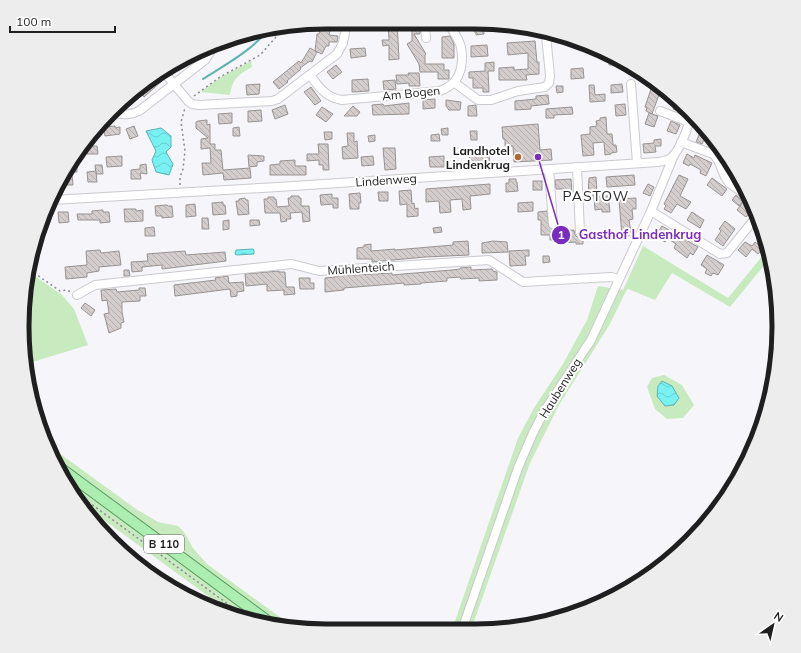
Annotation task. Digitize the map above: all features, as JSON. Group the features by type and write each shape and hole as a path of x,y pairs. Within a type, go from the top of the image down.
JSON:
{"main road":[{"name":"B 110","path":"68,474 262,617"}],"street":[{"path":"167,76 192,104 272,102 337,54 345,37 346,29"},
{"path":"425,29 426,38"},
{"name":"Am Bogen","path":"310,75 322,91 327,95 334,99 342,100 440,91 455,83 460,76 462,67 461,46 452,29"},
{"path":"455,83 478,100 491,100 518,91 545,87 549,83 550,76 546,38"},
{"path":"118,114 127,115 140,111 205,60 210,53"},
{"path":"631,84 637,163"},
{"path":"660,111 689,122 675,153"},
{"path":"681,142 713,154 718,160 725,177 738,189"},
{"name":"Lindenweg","path":"58,200 665,161 671,158 675,153"},
{"name":"Haubenweg","path":"464,624 518,468 533,433 545,410 591,340 651,211 675,153"},
{"path":"576,167 580,232"},
{"path":"548,169 553,224"},
{"path":"651,211 720,254 727,253 752,222"},
{"name":"Mühlenteich","path":"77,295 95,284 292,264 319,271 490,260 523,282 610,277 619,279"}],"path":[{"path":"34,273 60,291 67,290 77,295"},
{"path":"83,498 235,609"}],"green space":[{"path":"251,61 252,67 243,72 237,78 230,95 201,92 221,77"},
{"path":"643,246 728,298 763,255 765,264 730,307 672,273 655,300 628,289 626,291 610,324 559,405 530,463 473,624 454,624 518,438 534,408 563,364 587,320 598,286 623,290"},
{"path":"34,275 62,295 74,309 88,345 32,362 29,326"},
{"path":"664,375 682,385 694,405 683,418 667,419 655,409 647,387 652,378"},
{"path":"57,452 136,509 158,522 178,526 184,532 193,548 207,564 285,621 250,614 217,603 94,513 79,492"}],"water":[{"path":"161,128 171,136 171,147 166,152 173,164 169,175 156,172 152,160 156,151 146,131"},
{"path":"253,249 254,254 235,254 236,250"},
{"path":"662,381 672,386 679,398 674,405 665,406 657,396 658,386"}],"building":[{"path":"320,29 330,29 329,35 338,36 337,42 329,42 329,46 326,46 322,54 315,51 317,34 319,34"},
{"path":"388,29 397,29 399,59 389,60 389,45 383,46 382,40 389,40"},
{"path":"412,29 420,29 420,34 414,34 426,54 425,64 444,64 444,70 449,70 449,79 438,79 438,72 420,72 419,64 407,44 412,41"},
{"path":"474,29 484,30 484,34 476,35 476,32 474,32"},
{"path":"450,36 454,44 454,58 442,58 442,37"},
{"path":"535,41 537,62 539,62 539,74 526,75 527,80 499,80 499,68 514,67 514,70 528,69 528,53 508,55 507,43"},
{"path":"487,45 488,56 471,57 471,46"},
{"path":"310,48 317,52 312,62 310,61 300,68 301,69 279,89 273,82 299,61 301,63"},
{"path":"365,48 366,56 351,58 350,49"},
{"path":"494,62 494,71 488,71 489,92 483,92 483,88 473,88 473,78 469,78 469,72 485,71 485,63"},
{"path":"609,62 615,65 609,65"},
{"path":"336,65 342,72 333,79 327,72"},
{"path":"583,68 584,78 571,79 571,69"},
{"path":"408,73 419,73 420,86 409,86 409,83 397,84 396,75 409,75"},
{"path":"162,78 163,80 144,97 141,93"},
{"path":"368,79 369,91 352,92 352,80"},
{"path":"395,80 396,89 384,90 383,81"},
{"path":"260,84 259,94 247,95 246,85"},
{"path":"622,84 623,92 611,93 611,85"},
{"path":"589,85 594,85 595,95 605,94 605,101 590,102"},
{"path":"556,86 563,86 563,92 557,93"},
{"path":"311,87 321,101 315,105 304,92"},
{"path":"651,89 660,93 652,114 646,111 647,108 645,107"},
{"path":"548,95 549,104 531,106 531,109 515,110 515,101 536,99 536,96"},
{"path":"435,99 435,108 423,109 423,100"},
{"path":"446,100 461,102 460,110 449,110 446,106"},
{"path":"409,103 409,114 373,115 372,105 383,104 384,106"},
{"path":"625,104 626,115 616,116 615,105"},
{"path":"285,105 288,114 275,119 272,110"},
{"path":"476,105 477,116 468,116 468,106"},
{"path":"353,106 360,112 357,116 344,116"},
{"path":"674,106 680,111 673,109"},
{"path":"322,107 333,114 326,122 316,115"},
{"path":"572,107 573,114 554,115 554,118 546,118 546,109"},
{"path":"261,110 262,121 248,122 248,111"},
{"path":"232,113 232,123 219,124 218,114"},
{"path":"649,113 658,116 654,127 645,124"},
{"path":"606,117 607,134 612,134 613,145 616,145 617,152 605,155 604,142 593,143 594,155 583,156 581,135 590,134 590,127 597,126 596,121 600,120 600,118"},
{"path":"207,120 207,125 210,124 210,144 215,144 215,150 221,150 223,170 250,168 251,178 224,180 223,173 203,175 202,163 211,163 210,148 201,149 201,139 208,138 196,128 196,122"},
{"path":"671,121 680,125 676,134 667,131"},
{"path":"538,124 540,150 551,149 552,160 514,162 513,146 505,146 502,127"},
{"path":"134,126 138,136 130,139 126,129"},
{"path":"106,127 120,127 120,134 105,136 104,129"},
{"path":"239,127 240,136 233,136 233,128"},
{"path":"448,128 448,135 442,135 441,129"},
{"path":"470,131 477,131 477,140 471,140"},
{"path":"324,132 332,132 332,139 325,140"},
{"path":"700,132 708,142 704,140 702,144 696,142"},
{"path":"347,133 354,133 354,142 357,141 358,158 343,159 342,147 348,146"},
{"path":"439,134 440,141 431,141 431,135"},
{"path":"375,135 375,141 369,142 368,136"},
{"path":"661,139 661,146 655,146 656,152 644,153 643,144 654,143 654,140"},
{"path":"318,144 328,144 329,170 323,170 323,165 319,165 319,160 307,161 307,154 319,154"},
{"path":"89,146 97,146 98,154 87,154 87,149"},
{"path":"383,148 395,148 396,169 385,170"},
{"path":"507,148 508,153 489,155 490,164 470,165 469,150"},
{"path":"687,154 694,158 695,155 712,163 706,176 700,173 701,170 690,164 689,166 683,163"},
{"path":"248,155 264,156 264,161 257,162 257,166 249,167"},
{"path":"122,156 122,166 107,167 106,157"},
{"path":"373,156 374,165 362,166 361,157"},
{"path":"444,156 444,167 430,167 429,157"},
{"path":"295,160 295,166 306,166 306,175 270,175 270,165 280,164 280,161"},
{"path":"77,164 77,172 73,172"},
{"path":"146,164 147,174 140,173 141,179 131,179 131,170 140,169 140,165"},
{"path":"95,165 102,165 103,174 96,174"},
{"path":"96,171 97,182 88,182 87,172"},
{"path":"71,174 73,185 65,185 69,178"},
{"path":"634,175 635,185 607,187 606,177"},
{"path":"679,175 688,179 680,196 691,202 686,209 677,204 671,213 664,209 666,206 664,204"},
{"path":"596,177 597,196 588,196 589,178"},
{"path":"712,178 727,189 722,196 707,185"},
{"path":"509,179 516,179 518,191 506,192 506,183 509,183"},
{"path":"571,179 572,195 565,195 564,189 556,189 555,180"},
{"path":"533,181 542,181 542,190 533,190"},
{"path":"490,184 490,194 470,196 471,209 463,210 462,199 450,200 451,212 440,213 439,201 426,202 426,189"},
{"path":"648,184 654,187 650,196 643,193"},
{"path":"411,190 412,204 414,203 415,209 418,208 418,216 407,217 407,204 400,205 399,191"},
{"path":"378,192 388,192 388,201 379,201"},
{"path":"360,193 361,203 359,203 359,209 350,209 349,194"},
{"path":"332,194 332,198 338,198 338,208 333,208 333,204 321,205 320,195"},
{"path":"736,195 743,201 739,206 732,200"},
{"path":"291,196 299,196 299,198 301,198 301,206 309,206 310,221 303,222 302,212 290,213 291,219 286,219 287,221 281,222 280,213 265,213 264,199 274,197 274,199 276,199 277,207 289,206 288,198 291,198"},
{"path":"608,196 610,212 602,212 602,209 595,210 594,197"},
{"path":"245,198 248,200 249,214 238,215 236,201"},
{"path":"636,198 636,209 632,209 633,219 629,220 631,232 629,232 629,236 622,237 619,199"},
{"path":"223,202 223,205 225,205 226,214 213,215 212,203"},
{"path":"533,202 533,211 518,212 518,203"},
{"path":"743,202 749,213 746,217 737,210"},
{"path":"195,204 196,216 186,217 186,205"},
{"path":"155,206 172,206 173,217 162,218 162,216 156,216"},
{"path":"124,209 136,209 136,211 143,210 143,221 125,222"},
{"path":"103,210 103,212 109,212 110,222 100,223 100,220 78,220 77,214 92,214 92,211"},
{"path":"547,211 549,227 555,229 555,231 574,230 577,237 583,237 583,244 576,244 576,242 563,243 563,239 550,240 550,235 541,235 541,220 538,220 538,212"},
{"path":"58,212 68,212 69,222 59,223"},
{"path":"692,212 704,220 700,228 687,220"},
{"path":"202,218 208,218 209,229 202,229"},
{"path":"229,220 229,229 223,230 223,221"},
{"path":"250,220 259,220 260,225 250,226"},
{"path":"725,221 735,229 723,246 715,240 721,231 719,229"},
{"path":"662,226 698,247 693,255 690,253 687,258 674,248 676,244 667,238 665,242 655,236"},
{"path":"154,227 155,236 145,236 145,228"},
{"path":"441,227 442,232 434,233 433,228"},
{"path":"468,241 469,255 372,262 372,259 357,259 357,248 364,247 364,245 371,244 371,251 453,245 453,242"},
{"path":"493,241 507,242 508,252 482,253 482,243"},
{"path":"745,242 752,246 755,242 761,246 762,249 758,254 752,249 746,257 738,250"},
{"path":"100,250 101,253 119,251 121,265 99,267 99,271 87,273 87,277 66,279 65,267 87,265 86,251"},
{"path":"529,250 529,256 525,256 526,265 510,266 509,251"},
{"path":"185,251 186,255 225,252 226,261 162,269 162,265 142,267 142,271 132,272 131,262 148,261 147,254"},
{"path":"707,255 724,265 718,275 713,273 711,276 705,273 707,269 701,265"},
{"path":"543,256 549,256 550,262 543,263"},
{"path":"471,267 471,270 492,269 493,271 497,272 497,280 479,281 479,278 461,279 460,277 447,278 447,281 421,284 404,285 404,283 344,288 344,290 325,292 325,278 336,276 392,273 392,275"},
{"path":"124,270 129,270 130,276 124,276"},
{"path":"279,271 285,272 286,287 294,287 295,294 284,295 284,290 267,291 267,284 246,286 245,274"},
{"path":"228,276 229,283 243,282 244,291 237,292 237,296 231,297 230,289 175,296 174,285 216,280 215,278"},
{"path":"299,278 310,278 310,283 314,283 314,289 300,289"},
{"path":"139,288 145,288 146,296 140,296 140,301 122,302 124,322 121,323 121,328 109,333 104,314 109,313 107,300 102,301 101,290 116,289 117,292 139,290"},
{"path":"85,303 95,310 91,316 81,308"}],"waterway":[{"path":"203,79 246,51 263,36"}],"place":[{"name":"Landhotel Lindenkrug","path":"518,157"},
{"name":"Gasthof Lindenkrug","path":"538,157"}],"district":[{"name":"PASTOW","path":"596,196"}]}
